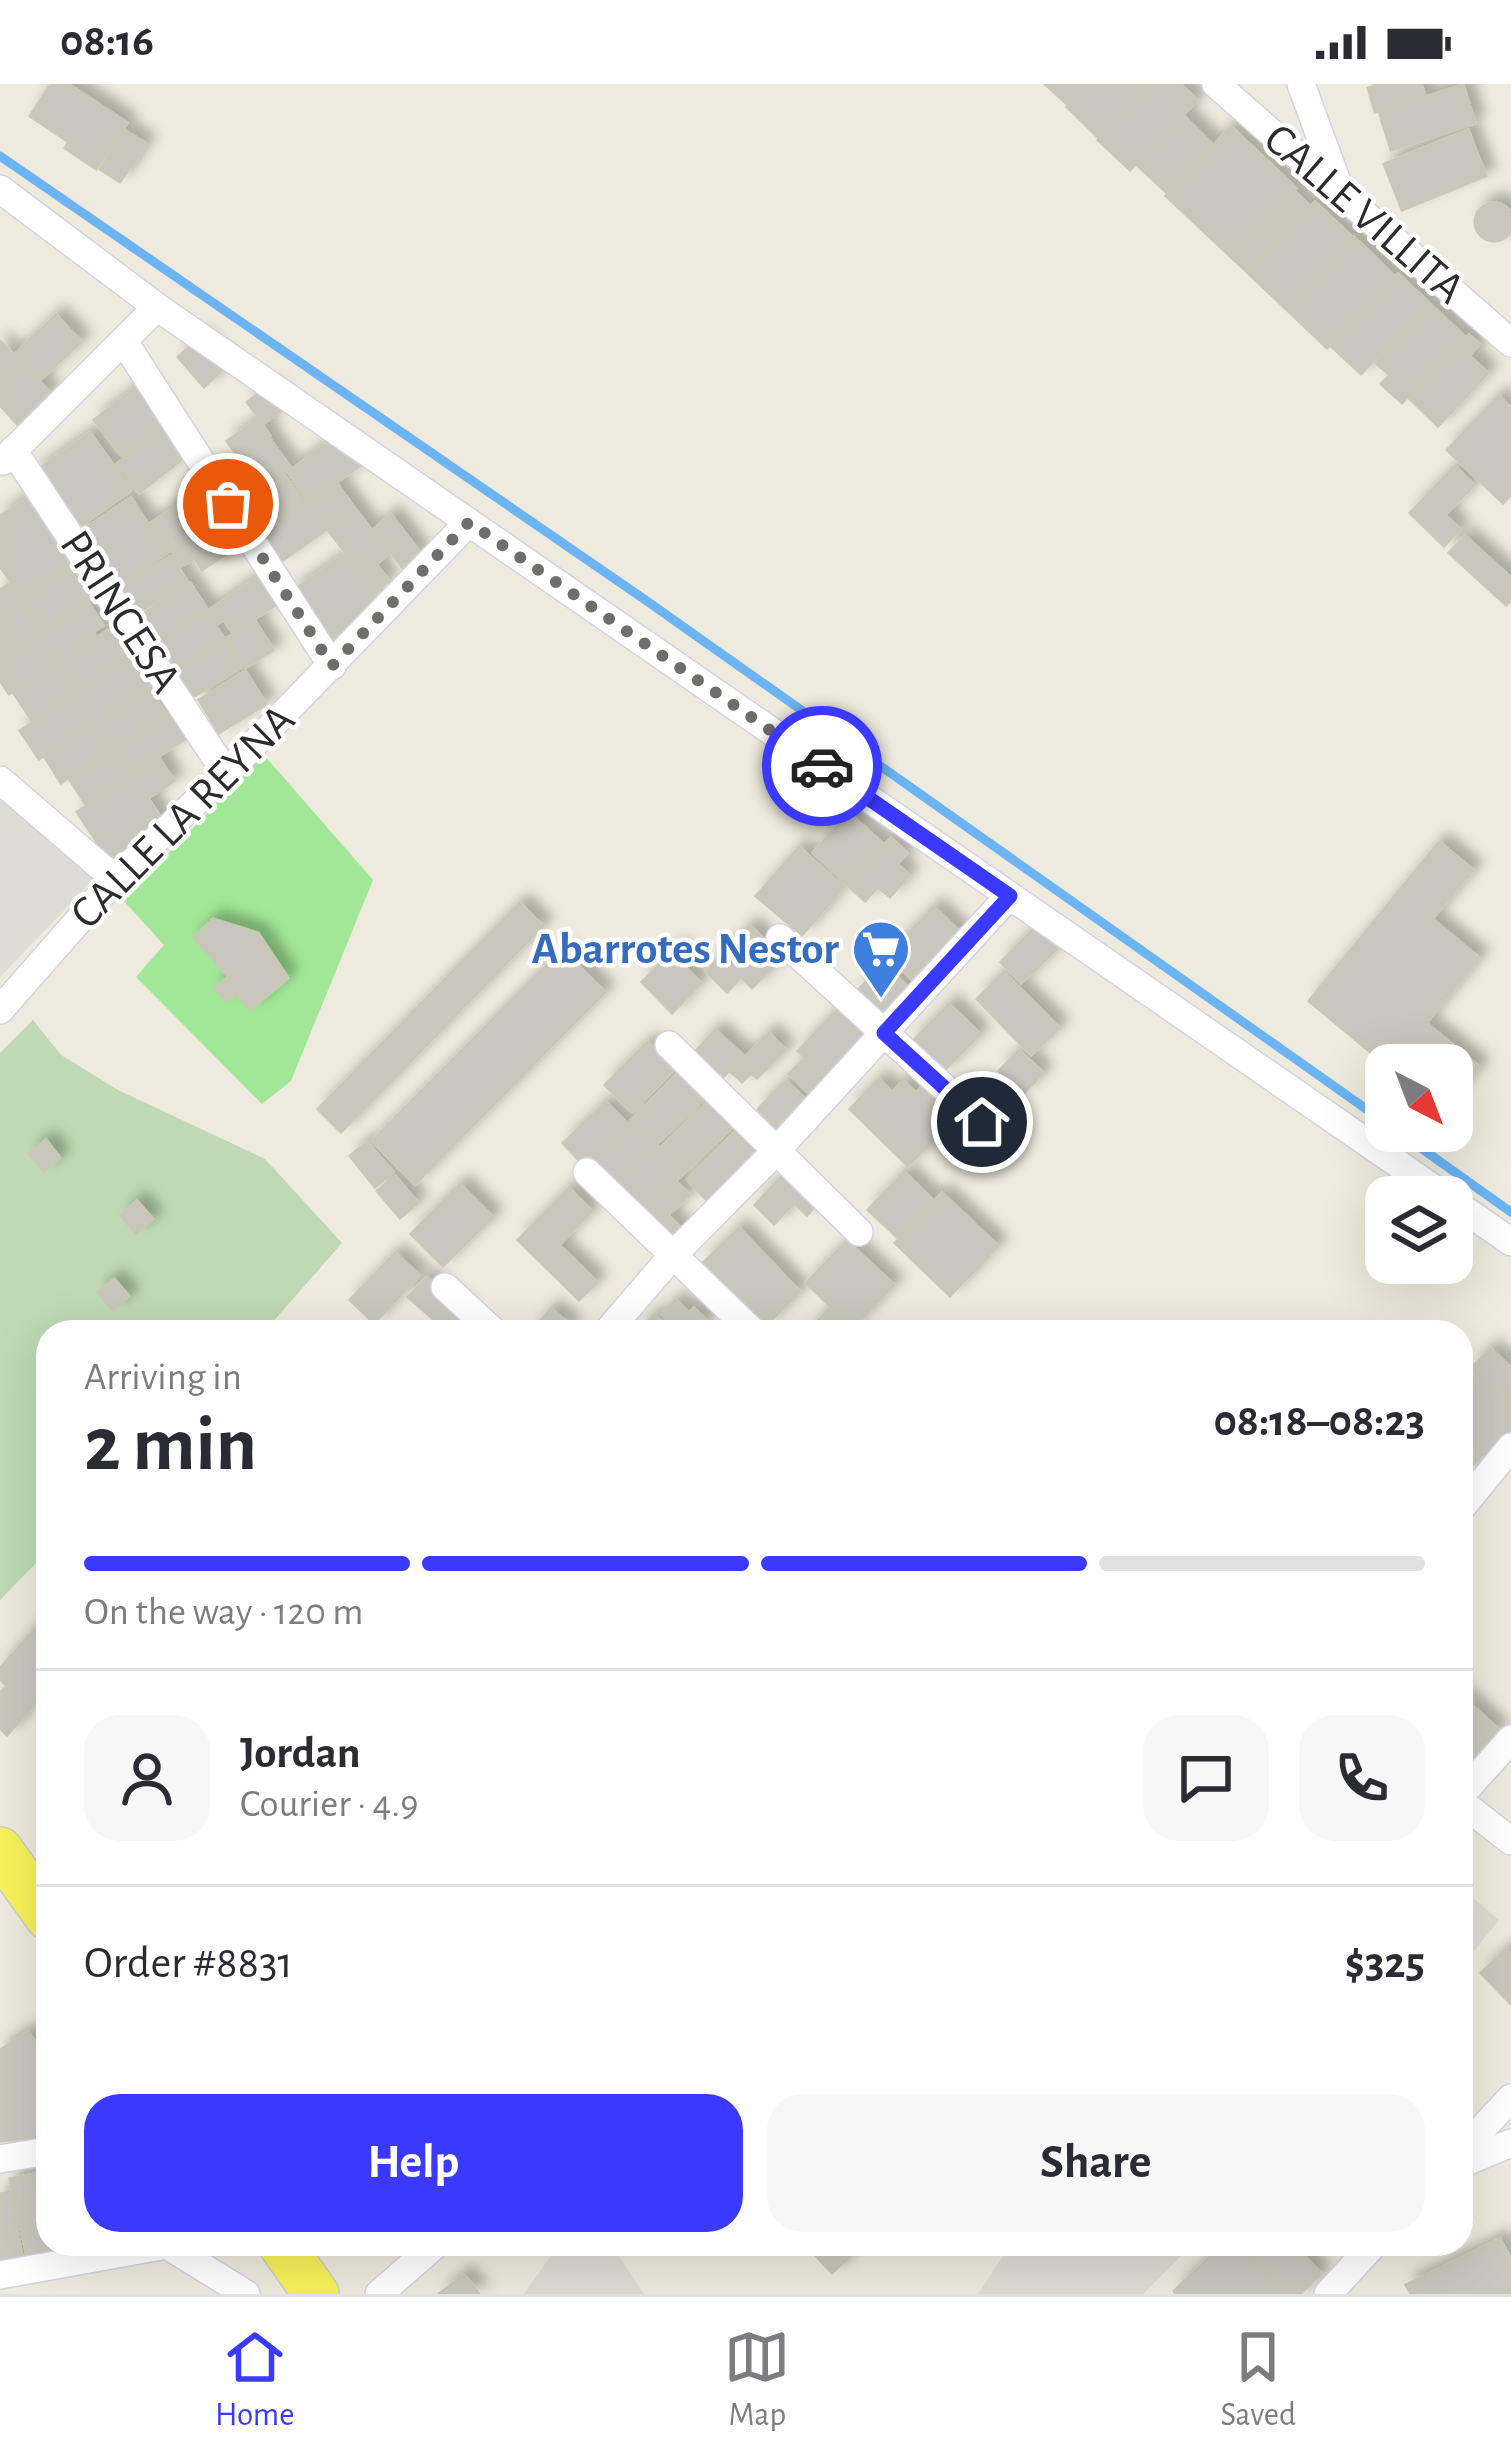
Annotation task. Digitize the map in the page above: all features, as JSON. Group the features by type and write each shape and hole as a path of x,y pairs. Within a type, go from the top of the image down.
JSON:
{"main road":[{"path":"0,1850 36,1900"},
{"path":"289,2256 316,2294"}],"street":[{"name":"CALLE VILLITA","path":"1216,84 1511,344"},
{"path":"1301,84 1341,194"},
{"path":"0,189 157,307 1416,1176"},
{"path":"7,457 157,307"},
{"path":"125,343 332,666"},
{"name":"PRINCESA","path":"7,457 226,773"},
{"name":"CALLE LA REYNA","path":"0,1010 115,879 226,773 469,522"},
{"path":"0,780 115,879"},
{"path":"617,1320 1010,896"},
{"path":"780,938 982,1122"},
{"path":"669,1046 859,1232"},
{"path":"587,1172 741,1320"},
{"path":"1473,1216 1511,1242"},
{"path":"446,1287 481,1320"},
{"path":"1473,1493 1511,1447"},
{"path":"1473,1785 1511,1739"},
{"path":"1473,1809 1511,1840"},
{"path":"1473,2138 1511,2098"},
{"path":"1473,2159 1511,2144"},
{"path":"0,2159 36,2153"},
{"path":"3,2281 117,2256"},
{"path":"185,2256 246,2294"},
{"path":"380,2294 423,2256"},
{"path":"1328,2294 1363,2256"}],"green space":[{"path":"264,755 373,880 291,1081 262,1104 136,977 164,945 123,900"},
{"path":"33,1020 61,1055 118,1090 265,1159 342,1243 275,1320 36,1320 36,1563 0,1600 0,1053"}],"shaded area":[{"path":"0,797 96,877 0,977"},
{"path":"1473,1898 1499,1920 1473,1952"},
{"path":"551,2256 619,2256 644,2294 524,2294"},
{"path":"1003,2256 1181,2256 1143,2294 978,2294"}],"building":[{"path":"51,84 68,84 127,123 96,169 65,148 69,142 30,116"},
{"path":"1045,84 1088,84 1068,105"},
{"path":"1089,84 1150,84 1099,138 1067,107"},
{"path":"1152,84 1180,84 1197,100 1130,170 1098,140"},
{"path":"1421,84 1425,96 1375,112 1368,88"},
{"path":"1463,85 1475,123 1391,150 1379,112"},
{"path":"1183,115 1212,144 1166,192 1136,164"},
{"path":"1231,127 1296,188 1231,257 1166,196"},
{"path":"1468,130 1486,176 1402,210 1384,164"},
{"path":"126,131 146,144 120,182 100,169"},
{"path":"1295,192 1309,205 1246,271 1232,258"},
{"path":"1315,202 1352,237 1285,308 1247,272"},
{"path":"1494,203 1508,208 1512,229 1508,236 1494,241 1480,236 1475,222 1480,208"},
{"path":"1354,237 1395,277 1327,348 1286,309"},
{"path":"1398,274 1429,303 1361,374 1330,345"},
{"path":"1430,304 1464,336 1402,403 1381,384 1390,375 1376,363"},
{"path":"56,315 81,342 40,380 15,354"},
{"path":"1469,335 1479,344 1469,356 1488,373 1438,426 1409,398"},
{"path":"200,338 225,367 204,387 178,357"},
{"path":"0,341 51,394 18,425 0,405"},
{"path":"138,386 167,423 123,457 94,420"},
{"path":"267,387 283,409 263,424 247,402"},
{"path":"1499,396 1511,408 1511,495 1503,503 1447,450"},
{"path":"258,419 270,436 239,458 227,441"},
{"path":"163,428 185,457 139,493 117,464"},
{"path":"90,433 131,490 74,530 34,472"},
{"path":"269,438 290,467 239,504 218,475"},
{"path":"334,439 362,464 309,502 288,472"},
{"path":"1455,466 1474,485 1445,515 1460,529 1444,546 1410,513"},
{"path":"284,474 304,502 261,533 241,505"},
{"path":"337,484 355,509 327,529 309,504"},
{"path":"205,488 223,516 170,551 151,523"},
{"path":"28,498 71,564 21,597 0,566 0,516"},
{"path":"131,498 167,553 113,589 76,535"},
{"path":"306,501 326,530 282,561 262,533"},
{"path":"356,510 389,553 376,564 389,581 376,592 328,530"},
{"path":"391,515 421,554 403,568 374,529"},
{"path":"226,519 242,544 202,570 195,558 182,566 173,552"},
{"path":"1465,536 1511,578 1511,600 1506,605 1449,553"},
{"path":"345,554 374,596 328,646 291,592"},
{"path":"171,556 187,581 133,616 117,590"},
{"path":"76,564 96,595 41,631 20,600"},
{"path":"260,576 278,603 233,633 224,620 217,624 208,611"},
{"path":"190,583 207,609 161,640 143,614"},
{"path":"9,584 23,605 0,620 0,590"},
{"path":"89,604 103,625 93,632 96,637 56,663 38,637"},
{"path":"22,606 41,634 0,661 0,621"},
{"path":"206,612 223,637 171,672 155,646"},
{"path":"255,621 273,650 245,668 227,638"},
{"path":"113,627 131,655 75,692 57,664"},
{"path":"38,638 55,664 9,694 0,680 0,663"},
{"path":"225,640 242,667 193,697 177,671"},
{"path":"130,657 149,687 96,722 77,692"},
{"path":"55,664 74,694 32,721 13,692"},
{"path":"245,671 266,704 219,733 199,700"},
{"path":"149,688 166,714 113,748 97,723"},
{"path":"77,693 96,722 39,759 20,731"},
{"path":"168,714 185,739 131,774 114,749"},
{"path":"96,723 113,749 61,783 44,756"},
{"path":"114,751 130,776 86,805 70,780"},
{"path":"159,758 174,781 148,798 166,826 111,863 77,812"},
{"path":"849,813 883,844 847,884 813,853"},
{"path":"891,838 907,853 897,864 909,875 890,897 878,887 865,901 848,886"},
{"path":"1439,842 1473,870 1432,919 1479,958 1426,1023 1451,1044 1365,1048 1309,1001"},
{"path":"799,847 844,887 802,935 756,896"},
{"path":"520,903 543,926 341,1132 318,1109"},
{"path":"934,907 965,937 918,985 887,955"},
{"path":"213,919 258,933 288,978 250,1010 236,993 227,1001 214,988 229,977 194,938"},
{"path":"750,926 783,957 752,988 741,977 727,992 706,971"},
{"path":"1036,927 1057,949 1021,983 1001,962"},
{"path":"676,948 690,962 685,967 701,983 672,1013 642,982"},
{"path":"562,950 605,992 415,1184 372,1141"},
{"path":"884,964 916,995 890,1021 858,990"},
{"path":"1004,972 1059,1028 1031,1055 977,999"},
{"path":"949,1004 980,1034 942,1073 911,1043"},
{"path":"840,1007 873,1039 830,1082 798,1051"},
{"path":"715,1030 743,1055 721,1079 694,1053"},
{"path":"769,1033 785,1050 757,1078 751,1073 742,1082 731,1072"},
{"path":"648,1042 674,1069 632,1112 605,1085"},
{"path":"1019,1050 1043,1073 1023,1094 999,1071"},
{"path":"803,1060 828,1083 814,1098 789,1074"},
{"path":"679,1073 704,1099 655,1146 630,1121"},
{"path":"879,1079 892,1092 904,1081 916,1093 926,1083 958,1115 908,1166 850,1109"},
{"path":"786,1081 808,1102 780,1131 758,1109"},
{"path":"606,1102 628,1124 584,1166 563,1143"},
{"path":"707,1102 732,1127 685,1172 661,1147"},
{"path":"632,1123 654,1147 609,1190 586,1166"},
{"path":"738,1129 763,1154 712,1205 687,1180"},
{"path":"46,1140 60,1158 44,1171 29,1154"},
{"path":"367,1142 393,1172 375,1187 350,1156"},
{"path":"658,1146 684,1173 637,1218 611,1190"},
{"path":"904,1172 933,1200 897,1237 868,1210"},
{"path":"784,1174 816,1205 807,1215 794,1203 774,1224 755,1205"},
{"path":"395,1176 418,1203 400,1218 377,1191"},
{"path":"676,1181 689,1195 668,1215 688,1235 673,1250 640,1215"},
{"path":"460,1184 493,1217 443,1266 411,1234"},
{"path":"569,1188 592,1211 559,1245 597,1282 579,1300 518,1240"},
{"path":"942,1193 998,1246 950,1296 895,1243"},
{"path":"137,1201 153,1219 136,1233 121,1216"},
{"path":"739,1228 800,1292 771,1320 759,1320 704,1262"},
{"path":"847,1241 894,1285 861,1320 845,1320 806,1283"},
{"path":"395,1253 419,1275 377,1320 350,1300"},
{"path":"427,1277 465,1313 459,1320 434,1320 408,1297"},
{"path":"114,1279 129,1296 113,1310 98,1293"},
{"path":"676,1300 689,1313 694,1308 706,1320 668,1320 662,1314"},
{"path":"551,1309 565,1320 541,1320"},
{"path":"829,1309 840,1320 818,1320"},
{"path":"1491,1349 1511,1368 1511,1408 1473,1370"},
{"path":"1476,1374 1511,1409 1511,1433 1487,1457 1473,1442"},
{"path":"36,1628 36,1702 7,1735 0,1728 0,1693 7,1686 0,1679 0,1668"},
{"path":"1473,1706 1499,1730 1473,1758"},
{"path":"1506,1949 1511,1954 1511,2004 1481,1973"},
{"path":"28,2032 36,2043 36,2137 1,2141 0,2050"},
{"path":"34,2174 36,2254 27,2256 10,2179"},
{"path":"10,2192 24,2267 0,2271 0,2194"},
{"path":"1500,2239 1511,2260 1511,2294 1411,2294 1406,2285"},
{"path":"816,2256 850,2256 832,2273"},
{"path":"1211,2256 1250,2256 1286,2294 1176,2294"},
{"path":"1250,2256 1304,2256 1321,2274 1300,2294 1286,2294"},
{"path":"464,2275 479,2294 439,2294"}],"waterway":[{"path":"0,156 644,599 1365,1108"},
{"path":"1427,1152 1511,1212"}],"way so far":[{"path":"228,504 332,666 469,522 822,766"}],"place":[{"name":"Abarrotes Nestor","path":"881,1000"}],"route":[{"path":"822,766 1010,896 884,1033 982,1122"}]}
